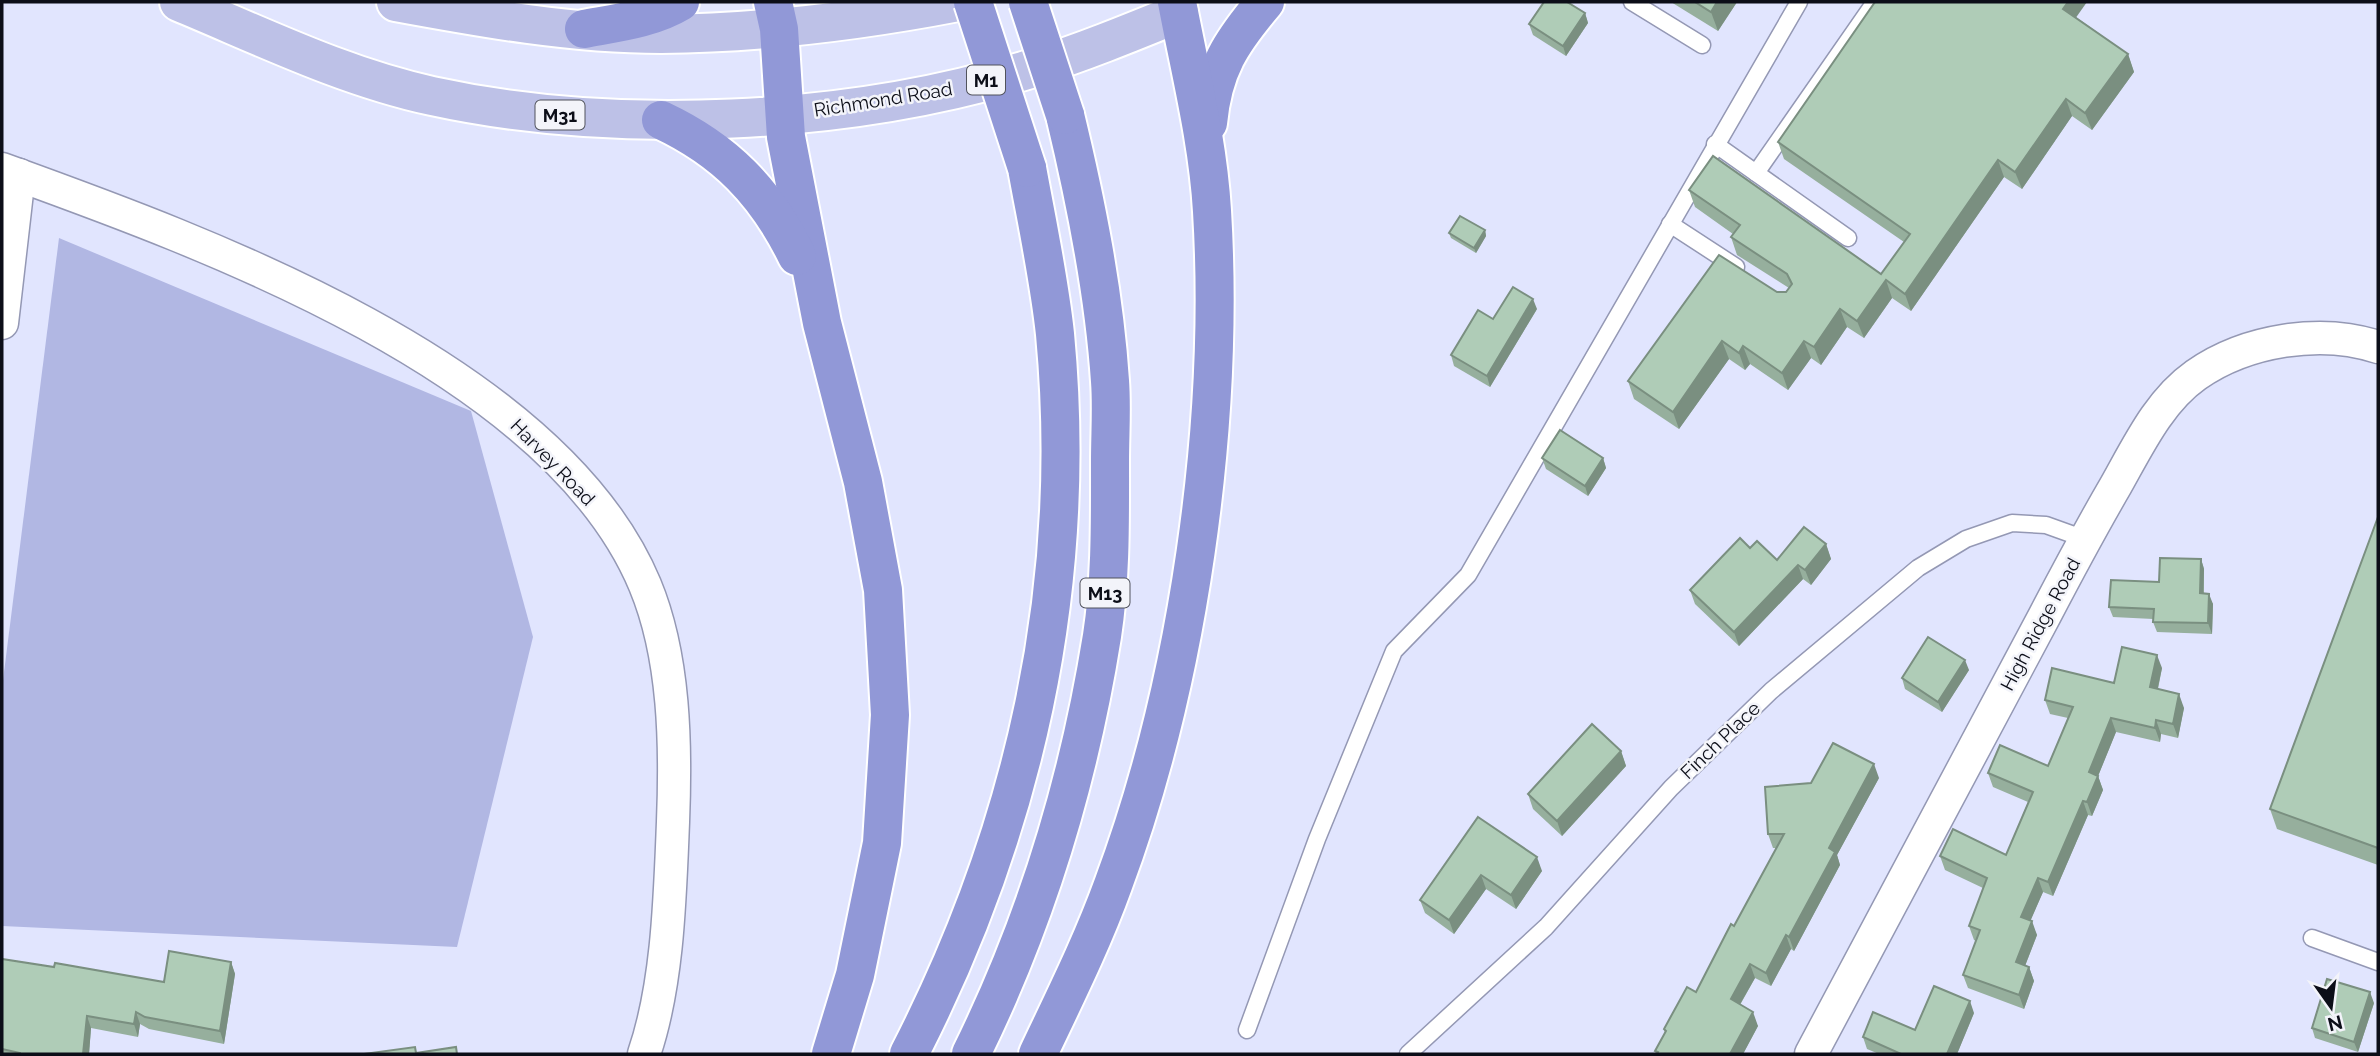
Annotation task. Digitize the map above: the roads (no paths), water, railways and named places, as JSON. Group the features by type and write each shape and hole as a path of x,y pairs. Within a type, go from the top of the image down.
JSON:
{"highway":[{"path":"584,29 669,9 680,2"},
{"name":"M13","path":"909,1054 944,984 980,900 991,864 1037,701 1050,615 1058,527 1055,335 1027,167 974,2"},
{"name":"M13","path":"971,1054 1023,937 1054,846 1080,752 1102,633 1111,517 1110,382 1095,254 1065,115 1028,2"},
{"path":"1205,151 1210,104 1219,66 1235,38 1265,2"},
{"path":"1038,1054 1113,887 1135,823 1167,700 1186,606 1206,467 1212,393 1212,208 1205,151 1178,7"},
{"path":"776,16 784,114 822,323 857,456 883,590 890,715 882,843 855,975 831,1054"},
{"path":"661,120 696,136 719,153 774,212 796,254 822,323"}],"main road":[{"name":"M31","path":"179,2 341,69 430,96 501,109 577,117 661,120 784,114"},
{"path":"396,2 501,21 659,34 776,16 898,13 958,2"},
{"name":"Richmond Road","path":"784,114 949,90 1029,69 1178,7"}],"street":[{"path":"2,323 10,172"},
{"name":"Harvey Road","path":"10,172 93,202 288,284 393,338 446,369 511,418 572,477 603,514 644,583 655,612 666,662 672,734 674,783 671,877 663,962 644,1054"},
{"name":"High Ridge Road","path":"1811,1054 2085,539 2152,421 2195,376 2235,352 2264,345 2323,338 2358,340 2378,347"}],"lane":[{"path":"1632,2 1702,45"},
{"path":"1247,1030 1317,839 1394,651 1468,575 1581,383 1798,2"},
{"path":"1756,173 1875,2"},
{"path":"1715,144 1848,238"},
{"path":"1670,224 1745,272"},
{"name":"Finch Place","path":"1408,1054 1546,927 1671,788 1771,691 1918,568 1966,539 2012,523 2046,525 2085,539"},
{"path":"2312,939 2378,962"}]}
